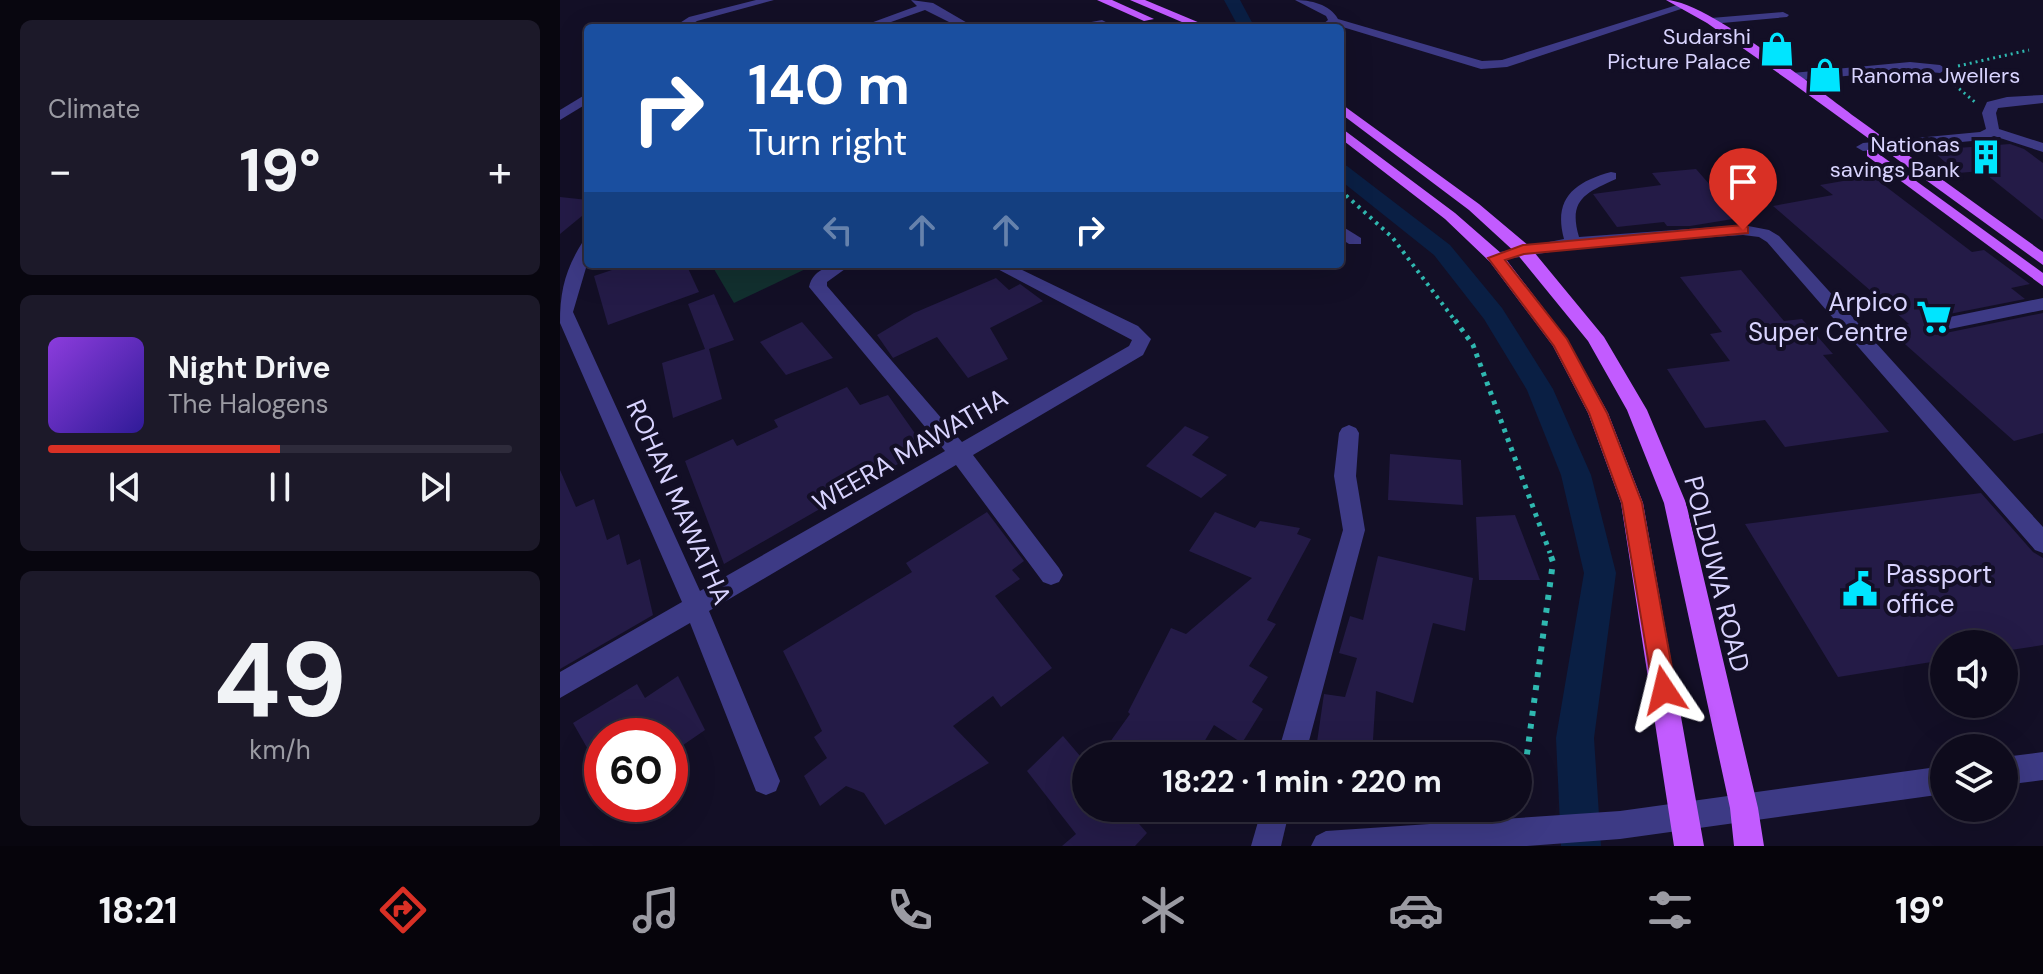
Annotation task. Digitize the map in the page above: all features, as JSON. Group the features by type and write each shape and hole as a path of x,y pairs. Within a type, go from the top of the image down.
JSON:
{"main road":[{"path":"1102,0 1160,24"},
{"path":"1135,0 1196,24"},
{"path":"1680,6 1711,21 1792,77 2041,256"},
{"path":"1680,6 1697,23 2043,281"},
{"name":"POLDUWA ROAD","path":"1344,110 1474,207 1523,250 1595,337 1637,410 1675,503 1744,808 1749,846"},
{"path":"1344,134 1450,216 1496,258 1561,343 1598,413 1632,503 1689,846"}],"street":[{"path":"685,24 693,19 769,0"},
{"path":"913,0 929,5 963,24"},
{"path":"1300,0 1330,14 1329,24"},
{"path":"874,24 929,5"},
{"path":"1344,29 1481,65 1503,64 1680,6"},
{"path":"1711,21 1783,15"},
{"path":"1792,77 1910,66 1940,69"},
{"path":"1993,131 1989,113 1992,105 2043,99"},
{"path":"560,116 584,100"},
{"path":"1863,147 1983,136 1993,131 2043,148"},
{"path":"1573,244 1567,227 1569,205 1580,189 1611,176"},
{"path":"1496,258 1523,250 1573,244 1743,230 1763,233 1773,239 2043,543"},
{"path":"1344,233 1355,241"},
{"name":"ROHAN MAWATHA","path":"584,254 576,267 564,312 696,608 766,781"},
{"path":"838,268 819,280 818,287 959,453 1051,575"},
{"name":"WEERA MAWATHA","path":"560,686 1136,350 1142,339 1132,330 1004,268"},
{"path":"1935,326 2043,304"},
{"path":"1295,742 1354,530 1345,476 1349,433"},
{"path":"2018,769 2043,766"},
{"path":"1326,846 1528,835 1930,782"},
{"path":"1266,846 1272,822"}],"path":[{"path":"1989,113 1942,75 1940,69 2029,50"},
{"path":"1344,194 1392,237 1473,345 1553,562 1524,759 1528,835"}],"green space":[{"path":"713,268 808,268 734,303"}],"building":[{"path":"2010,144 2024,149 2043,163 2043,220 1982,171 1958,173 1931,150"},
{"path":"1696,169 1739,218 1690,226 1667,226 1664,222 1617,227 1593,194 1661,185 1652,173"},
{"name":"Arpico Super Centre","path":"1872,176 1972,252 1984,250 2030,284 2011,288 2025,299 1934,317 1923,327 1936,335 2043,313 2043,433 2014,441 1888,329 1909,324 1773,206 1833,195 1820,185"},
{"path":"560,197 584,200 584,214 560,234"},
{"path":"618,268 688,268 699,292 608,325 594,276"},
{"path":"1741,270 1784,321 1802,319 1833,354 1823,355 1889,432 1785,447 1765,420 1705,428 1667,369 1730,361 1710,334 1722,332 1680,277"},
{"path":"996,278 1009,290 1020,284 1043,301 990,328 1008,359 968,378 937,337 893,358 877,335 914,313"},
{"path":"714,294 734,340 709,349 722,399 673,418 662,363 705,349 688,304"},
{"path":"802,322 833,358 786,375 760,342"},
{"path":"847,387 860,405 888,395 921,442 900,454 905,460 724,564 685,461 733,439 737,446 778,427 774,420"},
{"path":"1185,426 1209,437 1192,455 1227,475 1201,498 1146,466"},
{"path":"1390,454 1461,460 1463,505 1388,500"},
{"path":"560,470 576,507 594,499 607,540 619,534 627,565 640,559 653,615 560,669"},
{"path":"1981,493 2033,552 2043,558 2043,645 2018,649 2018,630 1930,630 1930,662 1838,677 1745,524"},
{"path":"987,512 1024,561 1012,570 1020,579 995,596 1052,668 1001,707 993,696 953,726 989,763 885,825 864,793 846,786 820,806 804,776 827,758 814,737 822,731 783,651 912,572 906,563"},
{"path":"1215,512 1255,528 1260,521 1300,528 1297,534 1311,539 1267,620 1276,624 1249,666 1268,677 1252,702 1263,709 1243,742 1214,725 1204,742 1110,742 1130,714 1128,712 1171,628 1186,634 1252,578 1189,551"},
{"path":"1515,515 1540,580 1479,580 1476,517"},
{"path":"1378,556 1473,578 1465,631 1433,623 1413,703 1376,691 1373,742 1317,742 1324,694 1345,697 1357,658 1339,653 1350,616 1363,620"},
{"path":"678,676 705,730 688,742 688,718 584,718 584,742 573,723 637,684 645,698"},
{"path":"1063,736 1072,747 1072,822 1137,822 1147,833 1135,846 1062,846 1076,834 1027,771"}],"waterway":[{"path":"1232,0 1245,24"},
{"path":"1344,173 1442,250 1493,314 1540,389 1576,475 1600,573 1575,738 1581,846"}],"place":[{"name":"Sudarshi Picture Palace","path":"1777,49"},
{"name":"Ranoma Jwellers","path":"1825,75"},
{"name":"Nationas savings Bank","path":"1986,157"},
{"name":"Arpico Super Centre","path":"1934,317"},
{"name":"Passport office","path":"1860,589"}],"route":[{"path":"1664,690 1632,503 1598,413 1561,343 1496,258 1523,250 1573,244 1743,230"}]}
